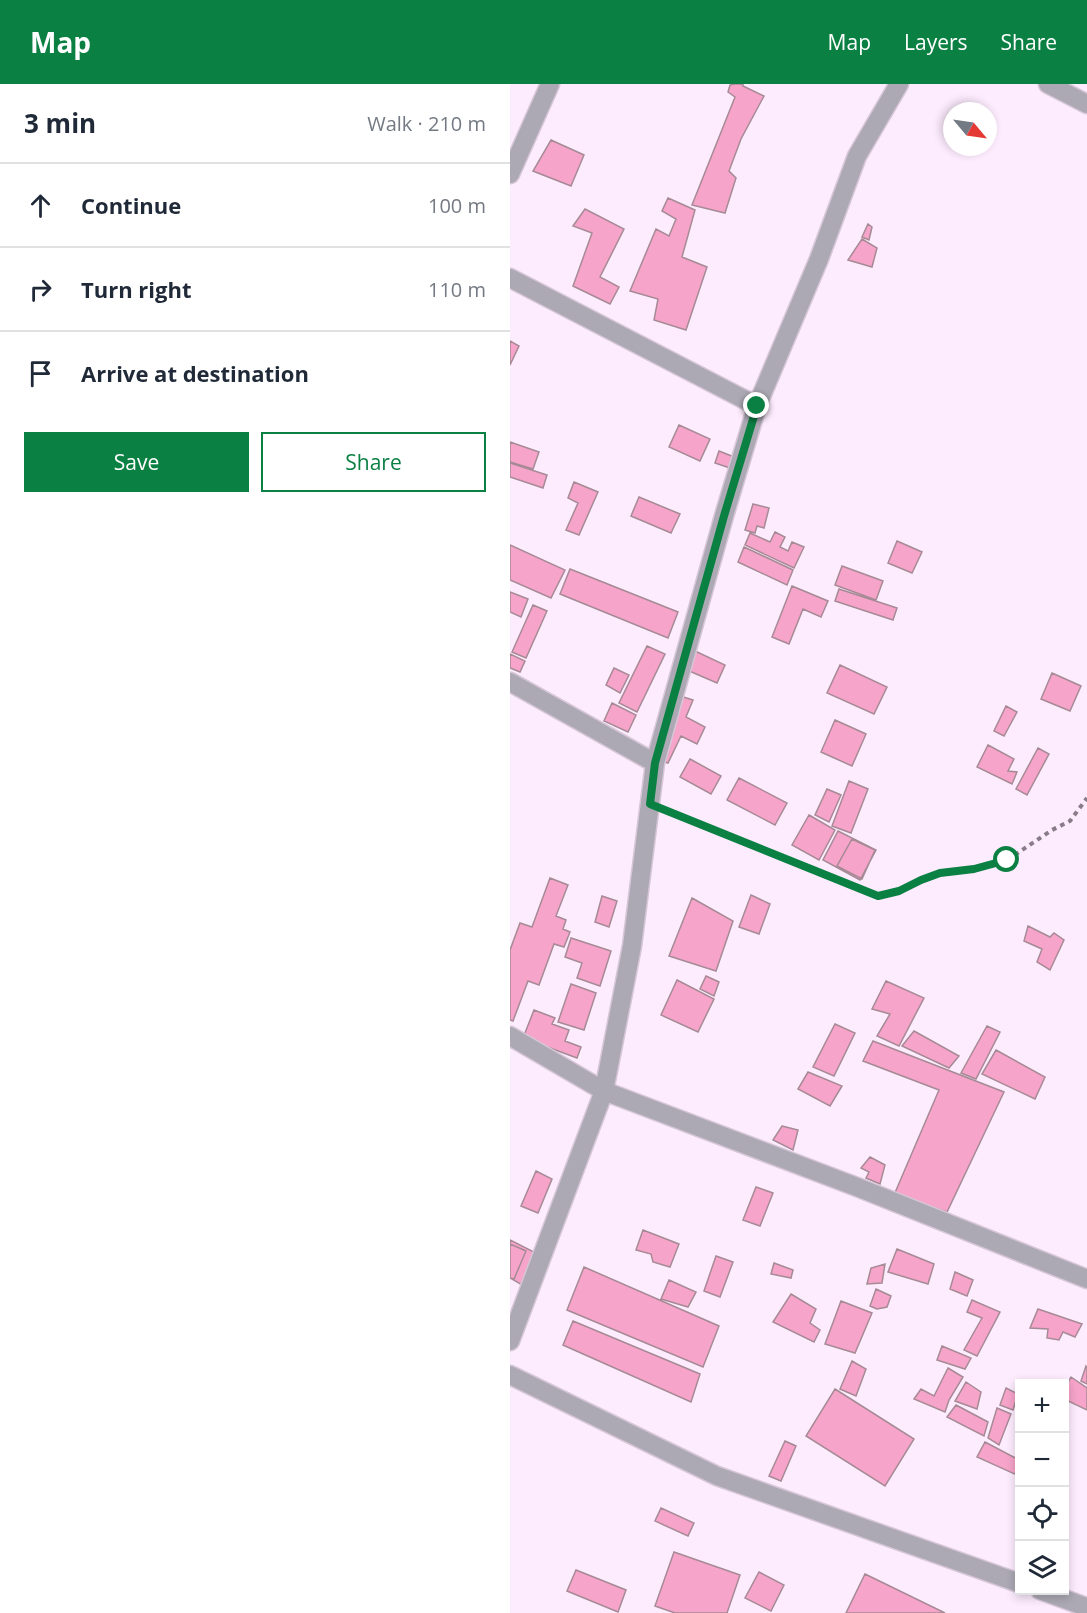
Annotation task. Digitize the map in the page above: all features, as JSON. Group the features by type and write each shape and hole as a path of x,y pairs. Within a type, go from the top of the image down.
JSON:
{"street":[{"path":"510,174 550,84"},
{"path":"510,1341 604,1091 632,946 655,763 757,406 819,259 856,156 899,84"},
{"path":"1048,84 1087,104"},
{"path":"510,278 757,406"},
{"path":"510,682 655,763"},
{"path":"510,1036 604,1091 857,1187 1087,1279"},
{"path":"510,1375 717,1476 1015,1581"},
{"path":"1052,1595 1083,1608"}],"path":[{"path":"650,804 878,896 899,891 940,873 974,869 1007,860 1052,830 1070,821 1087,798"}],"building":[{"path":"743,84 764,96 741,139 729,171 736,178 725,213 692,205 735,97 728,92 730,85"},
{"path":"551,140 584,155 571,186 533,171"},
{"path":"668,198 695,210 682,257 707,267 686,330 654,320 658,299 630,291 656,229 669,236 676,219 662,211"},
{"path":"585,209 624,229 600,277 619,287 610,304 573,286 592,233 573,226"},
{"path":"868,224 872,227 869,240 862,237"},
{"path":"862,239 877,248 872,267 848,260"},
{"path":"510,341 519,346 510,365"},
{"path":"679,425 710,439 700,461 669,447"},
{"path":"510,442 539,452 533,469 510,462"},
{"path":"719,451 734,457 730,468 715,463"},
{"path":"510,463 547,475 543,488 510,477"},
{"path":"574,482 598,492 579,535 566,530 578,503 568,498"},
{"path":"639,497 680,514 671,533 631,516"},
{"path":"753,504 769,508 764,528 757,526 755,533 745,530"},
{"path":"775,532 785,537 780,547 788,551 792,542 804,547 794,568 745,545 750,533 770,542"},
{"path":"897,541 922,552 912,573 888,563"},
{"path":"510,545 565,570 551,598 510,580"},
{"path":"744,547 793,570 787,585 738,562"},
{"path":"842,566 883,581 876,600 835,585"},
{"path":"570,569 678,612 668,638 560,594"},
{"path":"792,586 828,601 821,617 803,609 789,644 772,637"},
{"path":"839,589 897,608 893,620 835,601"},
{"path":"510,592 528,599 521,617 510,612"},
{"path":"533,605 547,611 526,658 512,652"},
{"path":"647,646 665,654 637,712 619,703"},
{"path":"695,651 725,665 717,683 687,670"},
{"path":"510,654 525,661 520,672 510,668"},
{"path":"840,665 887,687 874,714 827,693"},
{"path":"614,668 629,675 620,693 606,685"},
{"path":"1052,673 1081,686 1070,711 1041,699"},
{"path":"677,695 693,700 686,717 705,727 697,744 681,736 668,763 659,760"},
{"path":"612,703 636,715 628,732 604,721"},
{"path":"1006,706 1017,712 1004,736 994,731"},
{"path":"835,720 866,734 852,766 821,752"},
{"path":"988,745 1014,759 1008,771 1017,772 1012,784 977,767"},
{"path":"1038,748 1049,754 1027,795 1016,789"},
{"path":"690,759 721,776 711,794 680,777"},
{"path":"739,778 787,803 775,825 727,800"},
{"path":"849,781 868,789 851,833 832,826"},
{"path":"827,789 841,795 829,822 815,815"},
{"path":"809,815 835,830 819,860 792,845"},
{"path":"838,831 876,850 860,880 823,860"},
{"path":"852,839 875,850 862,879 837,866"},
{"path":"550,878 568,885 556,916 566,920 563,929 570,932 564,947 554,944 539,985 528,981 513,1021 510,1020 510,950 520,923 532,927"},
{"path":"751,895 770,904 759,934 739,927"},
{"path":"602,896 617,901 609,927 595,922"},
{"path":"692,898 733,921 716,971 669,956"},
{"path":"1028,926 1050,937 1054,933 1064,940 1050,970 1037,962 1042,949 1024,941"},
{"path":"571,938 611,951 600,986 577,978 582,963 565,957"},
{"path":"706,976 719,982 714,996 700,989"},
{"path":"677,980 714,999 698,1032 661,1015"},
{"path":"886,981 924,998 899,1046 877,1036 890,1014 872,1009"},
{"path":"571,984 596,993 584,1030 558,1022"},
{"path":"534,1010 555,1018 552,1024 569,1030 565,1041 581,1047 577,1058 523,1038"},
{"path":"835,1024 855,1033 834,1076 813,1067"},
{"path":"987,1026 1000,1032 976,1079 961,1073"},
{"path":"914,1031 959,1056 949,1068 902,1046"},
{"path":"873,1041 1004,1092 947,1212 894,1195 939,1090 863,1061"},
{"path":"996,1050 1045,1077 1035,1099 982,1074"},
{"path":"808,1072 842,1086 830,1106 798,1089"},
{"path":"782,1126 798,1130 793,1150 773,1140"},
{"path":"870,1157 885,1165 880,1184 866,1178 869,1172 861,1168"},
{"path":"536,1171 552,1179 538,1213 521,1206"},
{"path":"756,1187 773,1193 760,1226 743,1220"},
{"path":"643,1230 679,1244 670,1267 653,1262 651,1254 636,1250"},
{"path":"510,1240 534,1252 522,1285 510,1278"},
{"path":"510,1244 526,1251 514,1279 510,1278"},
{"path":"897,1249 934,1264 928,1284 888,1272"},
{"path":"716,1256 733,1262 720,1297 704,1291"},
{"path":"774,1263 793,1270 791,1278 771,1274"},
{"path":"885,1264 882,1283 867,1284 871,1268"},
{"path":"584,1267 719,1326 703,1367 567,1310"},
{"path":"955,1272 973,1280 967,1296 950,1289"},
{"path":"669,1280 696,1292 688,1307 661,1299"},
{"path":"876,1289 891,1296 887,1307 877,1309 870,1306"},
{"path":"791,1294 816,1309 810,1323 820,1330 814,1342 773,1322"},
{"path":"972,1300 1000,1312 977,1356 964,1350 982,1318 967,1312"},
{"path":"841,1301 872,1313 855,1353 825,1344"},
{"path":"1038,1309 1082,1324 1075,1337 1063,1332 1059,1340 1047,1338 1048,1329 1030,1328"},
{"path":"573,1321 700,1374 691,1402 563,1345"},
{"path":"942,1346 971,1358 965,1369 937,1360"},
{"path":"852,1361 866,1369 856,1396 840,1389"},
{"path":"1087,1367 1087,1384 1081,1381"},
{"path":"948,1368 963,1377 949,1400 945,1412 914,1399 921,1389 934,1396"},
{"path":"1071,1377 1087,1388 1087,1410 1069,1401"},
{"path":"966,1382 981,1392 977,1409 955,1401"},
{"path":"1006,1388 1015,1392 1013,1410 1000,1405"},
{"path":"835,1389 914,1439 885,1486 806,1436"},
{"path":"956,1405 988,1422 984,1436 947,1417"},
{"path":"997,1408 1011,1414 999,1445 988,1438"},
{"path":"785,1441 796,1446 781,1481 769,1476"},
{"path":"985,1442 1015,1458 1015,1474 977,1457"},
{"path":"661,1508 694,1523 688,1536 655,1521"},
{"path":"674,1552 740,1575 727,1613 675,1613 655,1606"},
{"path":"576,1570 626,1590 618,1612 567,1591"},
{"path":"759,1572 784,1585 771,1611 745,1598"},
{"path":"865,1574 945,1613 846,1613"}],"route":[{"path":"757,406 655,763 650,804 878,896 899,891 940,873 974,869 1007,860"}]}
